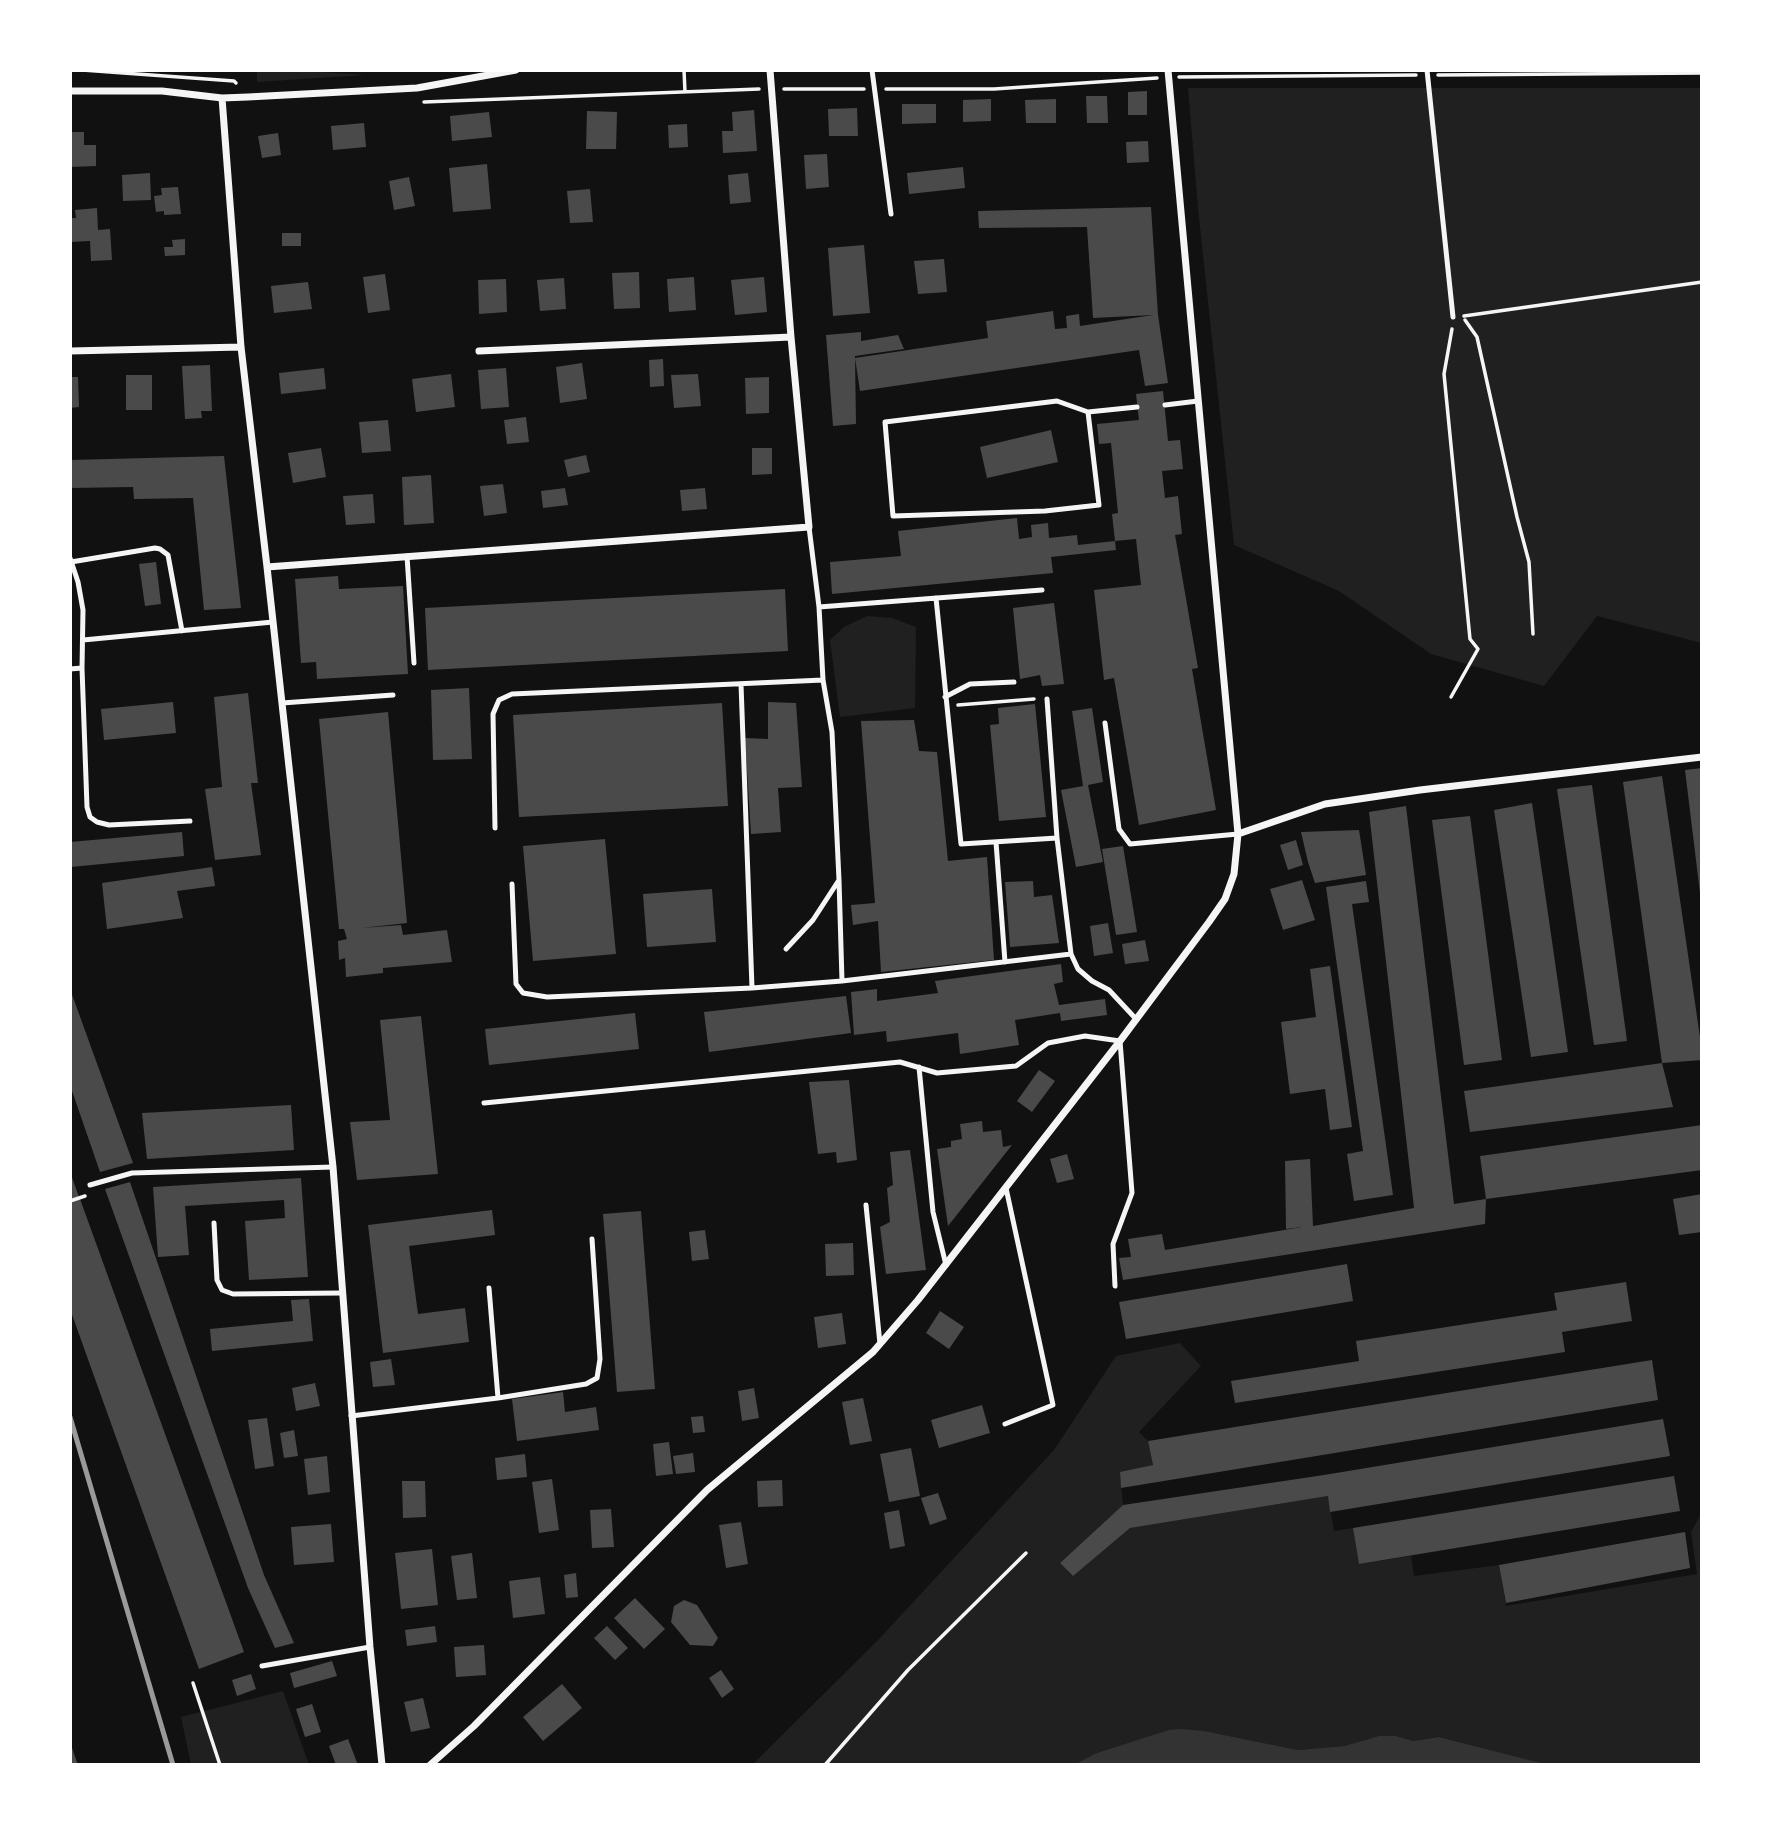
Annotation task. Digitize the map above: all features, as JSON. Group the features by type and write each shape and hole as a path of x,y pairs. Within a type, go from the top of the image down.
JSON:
{"street":[{"path":"70,90 162,91 222,98 417,88 516,70"},
{"path":"267,566 809,527 770,70"},
{"path":"430,1765 474,1726 706,1490 873,1352 1006,1188 1225,899 1234,874 1238,834 1168,73"},
{"path":"222,98 242,347 333,1167 351,1416 382,1765"},
{"path":"479,351 791,337"},
{"path":"70,351 242,347"},
{"path":"1238,834 1325,804 1420,790 1702,757"}],"lane":[{"path":"872,70 891,214"},
{"path":"1427,70 1453,317"},
{"path":"1088,412 1099,505 1045,511 893,516 885,422 1058,401 1088,412 1137,407"},
{"path":"1164,405 1198,401"},
{"path":"809,527 819,607 823,680 831,732 842,981"},
{"path":"182,631 168,555 160,549 71,560 83,610 82,668 87,807 90,817 109,825 190,821"},
{"path":"407,556 414,663"},
{"path":"819,607 1042,590"},
{"path":"936,598 961,844 1057,838"},
{"path":"83,640 273,622"},
{"path":"70,669 82,668"},
{"path":"495,828 493,714 499,699 512,694 823,680"},
{"path":"945,697 970,684 1014,682"},
{"path":"741,684 752,988"},
{"path":"282,703 393,695"},
{"path":"1047,699 1057,838 1071,954 1078,969 1109,990 1136,1019"},
{"path":"1105,723 1119,828 1130,844 1238,834"},
{"path":"996,842 1005,962"},
{"path":"786,948 813,920 839,880"},
{"path":"512,884 516,984 523,993 547,997 752,988 842,981 1071,954"},
{"path":"484,1103 900,1062 937,1073 1016,1066 1048,1043 1085,1036 1120,1041 1132,1193 1114,1244 1115,1286"},
{"path":"919,1068 933,1212 946,1265"},
{"path":"90,1185 132,1173 333,1167"},
{"path":"1005,1424 1053,1405 1006,1188"},
{"path":"866,1205 880,1344"},
{"path":"214,1223 217,1280 222,1290 233,1294 342,1293"},
{"path":"351,1416 498,1398 586,1384 597,1378 600,1359 592,1239"},
{"path":"489,1288 498,1398"},
{"path":"262,1666 370,1647"}],"path":[{"path":"82,70 234,81"},
{"path":"684,70 685,92"},
{"path":"419,102 772,89 994,89 1168,73"},
{"path":"1533,634 1530,562 1517,517 1478,337 1461,316 1702,282"},
{"path":"1451,697 1478,649 1470,639 1444,373 1453,317"},
{"path":"946,706 1047,699"},
{"path":"70,1200 92,1193"},
{"path":"825,1765 908,1670 1026,1553"},
{"path":"193,1683 221,1764"}],"shaded area":[{"path":"257,70 294,70 365,75 257,82"},
{"path":"1188,88 1702,88 1702,643 1597,616 1544,686 1431,654 1339,591 1234,545"},
{"path":"867,616 892,618 916,627 915,708 840,717 830,640 844,627"},
{"path":"1180,1343 1201,1366 1139,1432 1148,1441 1153,1465 1120,1473 1123,1505 1060,1563 1072,1576 1130,1528 1328,1496 1334,1531 1353,1528 1359,1564 1411,1556 1414,1576 1499,1565 1506,1606 1697,1574 1691,1532 1702,1512 1702,1765 1549,1765 1439,1737 1413,1741 1396,1736 1368,1739 1344,1746 1298,1750 1203,1731 1094,1754 1074,1765 752,1765 879,1639 1054,1450 1116,1356"},
{"path":"283,1691 309,1765 191,1765 181,1717"},
{"path":"1181,1729 1298,1750 1344,1746 1379,1736 1396,1736 1413,1741 1439,1737 1549,1765 1074,1765 1094,1754 1169,1730"}],"building":[{"path":"1147,91 1147,115 1128,115 1128,92"},
{"path":"1086,96 1107,96 1108,123 1087,123"},
{"path":"991,99 991,121 963,122 963,100"},
{"path":"1056,99 1056,123 1026,123 1025,100"},
{"path":"902,104 936,104 936,123 902,124"},
{"path":"857,108 858,136 829,136 828,109"},
{"path":"754,110 757,151 723,153 722,131 733,131 732,112"},
{"path":"587,111 617,112 616,149 586,149"},
{"path":"489,112 492,137 452,141 450,116"},
{"path":"364,123 366,147 333,150 331,126"},
{"path":"687,124 688,147 669,148 668,125"},
{"path":"70,132 84,132 84,145 96,145 96,166 70,167"},
{"path":"278,133 281,155 262,158 258,136"},
{"path":"1148,141 1149,162 1127,163 1126,142"},
{"path":"827,154 829,187 806,189 804,155"},
{"path":"487,164 491,209 453,212 449,168"},
{"path":"963,167 965,188 909,194 907,173"},
{"path":"150,173 151,200 123,201 122,175"},
{"path":"748,173 751,202 730,204 728,175"},
{"path":"409,177 415,206 394,210 389,181"},
{"path":"178,187 181,214 164,215 164,211 156,212 154,196 162,195 161,188"},
{"path":"590,189 593,222 570,223 567,191"},
{"path":"1151,207 1158,315 1168,383 1145,386 1139,350 860,391 855,358 988,338 986,321 1053,311 1055,329 1067,328 1066,316 1079,314 1080,326 1153,315 1093,318 1087,227 979,228 978,211"},
{"path":"97,208 98,230 110,229 112,260 91,261 90,241 70,242 70,218 76,218 75,210"},
{"path":"282,233 301,233 301,246 282,246"},
{"path":"185,239 185,255 165,256 164,247 173,247 172,240"},
{"path":"864,245 870,313 833,316 828,248"},
{"path":"944,259 947,292 918,294 914,261"},
{"path":"639,272 640,308 614,309 612,273"},
{"path":"385,274 390,310 368,313 363,277"},
{"path":"694,277 696,310 669,312 667,279"},
{"path":"764,277 767,312 735,315 731,280"},
{"path":"564,278 566,309 540,311 537,280"},
{"path":"506,279 507,312 479,314 478,280"},
{"path":"308,282 312,309 274,313 271,286"},
{"path":"861,332 861,341 898,335 904,349 855,356 856,424 833,426 826,335"},
{"path":"663,359 664,386 650,387 649,360"},
{"path":"582,363 587,399 560,403 556,367"},
{"path":"210,365 212,411 201,411 202,418 185,419 182,366"},
{"path":"324,368 326,389 281,394 279,373"},
{"path":"506,368 509,407 481,409 478,370"},
{"path":"451,374 455,407 416,412 412,379"},
{"path":"698,374 701,406 674,408 671,375"},
{"path":"126,375 152,375 152,410 126,410"},
{"path":"70,377 78,377 79,407 70,408"},
{"path":"769,377 769,413 746,414 745,378"},
{"path":"1163,391 1168,441 1180,440 1183,469 1162,471 1165,498 1178,496 1182,534 1175,535 1198,668 1192,669 1216,810 1139,825 1114,678 1104,680 1094,590 1141,585 1136,539 1115,541 1112,514 1118,513 1111,443 1099,444 1097,424 1139,420 1136,394"},
{"path":"526,417 529,442 507,444 504,420"},
{"path":"388,420 391,451 362,453 359,422"},
{"path":"1051,430 1058,462 987,478 980,447"},
{"path":"321,448 326,477 293,483 288,453"},
{"path":"752,448 772,448 772,474 752,475"},
{"path":"586,455 590,472 568,477 564,460"},
{"path":"224,456 241,608 204,610 193,498 134,499 133,487 70,488 70,460"},
{"path":"431,475 434,523 404,525 402,477"},
{"path":"503,484 507,513 484,516 480,486"},
{"path":"565,488 568,505 543,508 541,491"},
{"path":"705,488 707,509 682,511 680,490"},
{"path":"373,494 375,523 346,525 343,496"},
{"path":"1017,518 1019,539 1032,537 1031,525 1048,523 1049,538 1077,535 1078,545 1115,541 1116,550 1051,557 1053,573 832,594 830,562 901,556 898,531"},
{"path":"156,562 161,604 145,606 139,564"},
{"path":"338,576 339,589 403,586 408,674 317,679 316,662 301,663 295,579"},
{"path":"785,589 788,651 428,670 425,608"},
{"path":"1054,603 1064,684 1042,686 1040,675 1020,679 1013,608"},
{"path":"469,688 472,759 433,760 431,690"},
{"path":"248,693 258,783 251,783 261,855 215,860 205,789 222,787 214,697"},
{"path":"173,702 176,733 104,740 101,709"},
{"path":"768,702 796,703 802,787 778,788 781,832 751,834 745,738 768,739"},
{"path":"722,703 728,806 519,817 513,715"},
{"path":"1035,704 1046,817 999,821 990,725 999,724 998,708"},
{"path":"1092,708 1103,782 1088,785 1103,862 1076,867 1061,790 1083,786 1072,711"},
{"path":"388,712 407,923 362,928 401,925 403,935 447,930 452,962 383,968 383,973 346,977 345,958 339,960 338,941 347,939 344,929 339,929 319,719"},
{"path":"914,720 919,751 937,752 948,861 987,857 994,960 881,972 878,921 853,925 851,905 875,903 861,721"},
{"path":"1702,768 1702,892 1700,893 1685,770"},
{"path":"1662,776 1702,1060 1662,1063 1623,782"},
{"path":"1592,785 1627,1041 1594,1045 1557,789"},
{"path":"1532,803 1568,1052 1531,1057 1494,810"},
{"path":"1406,806 1454,1204 1486,1199 1485,1224 1123,1280 1119,1258 1131,1257 1128,1239 1162,1234 1165,1250 1302,1227 1286,1229 1285,1161 1310,1159 1313,1226 1414,1208 1369,812"},
{"path":"1470,816 1502,1060 1464,1065 1432,820"},
{"path":"1359,830 1366,875 1315,883 1301,832"},
{"path":"182,832 184,856 71,867 70,842"},
{"path":"605,839 616,954 533,961 523,846"},
{"path":"1296,840 1303,865 1288,870 1280,845"},
{"path":"1123,846 1137,932 1116,935 1102,849"},
{"path":"212,867 215,886 177,891 183,918 107,929 102,883"},
{"path":"1302,880 1315,920 1283,930 1270,889"},
{"path":"1033,881 1034,897 1052,895 1059,943 1010,947 1005,882"},
{"path":"1366,881 1369,902 1352,904 1393,1195 1354,1201 1347,1154 1363,1151 1326,887"},
{"path":"712,889 716,942 647,947 643,894"},
{"path":"1108,923 1113,953 1094,956 1090,926"},
{"path":"1145,940 1149,961 1125,964 1122,944"},
{"path":"1061,964 1063,982 1054,984 1059,1005 1105,999 1107,1015 1061,1021 1060,1013 1015,1020 1019,1045 960,1054 958,1033 887,1042 886,1031 854,1035 851,992 877,989 877,1001 938,993 935,981"},
{"path":"1330,966 1352,1127 1330,1130 1325,1089 1290,1094 1281,1022 1316,1017 1310,969"},
{"path":"70,989 133,1163 100,1172 70,1085"},
{"path":"846,996 851,1033 709,1052 704,1012"},
{"path":"635,1013 639,1049 489,1065 485,1029"},
{"path":"421,1016 438,1174 357,1180 350,1122 390,1120 380,1020"},
{"path":"1662,1063 1673,1107 1470,1132 1464,1091"},
{"path":"1039,1070 1055,1081 1032,1112 1017,1101"},
{"path":"849,1080 857,1160 837,1163 836,1152 818,1154 809,1082"},
{"path":"291,1105 294,1150 147,1159 142,1113"},
{"path":"982,1121 983,1132 1001,1130 1003,1147 1012,1145 948,1226 937,1149 951,1147 951,1141 962,1139 960,1124"},
{"path":"1702,1125 1702,1170 1486,1199 1480,1156"},
{"path":"910,1150 926,1270 886,1274 880,1227 890,1222 887,1188 893,1185 890,1152"},
{"path":"1067,1154 1074,1179 1057,1183 1050,1159"},
{"path":"70,1172 79,1197 70,1200"},
{"path":"301,1178 308,1277 249,1280 245,1221 285,1218 284,1200 185,1206 189,1255 158,1257 153,1187"},
{"path":"130,1182 264,1575 294,1643 275,1648 248,1588 105,1189"},
{"path":"1702,1194 1702,1232 1679,1235 1673,1199"},
{"path":"80,1199 244,1652 199,1669 70,1309 70,1202"},
{"path":"492,1210 495,1235 409,1246 418,1314 465,1308 469,1342 383,1353 368,1225"},
{"path":"641,1211 655,1389 617,1392 603,1214"},
{"path":"705,1230 709,1259 692,1261 689,1232"},
{"path":"853,1243 854,1275 826,1276 825,1244"},
{"path":"1347,1264 1353,1301 1126,1339 1119,1302"},
{"path":"1626,1282 1632,1321 1562,1332 1565,1352 1235,1403 1231,1381 1359,1361 1356,1341 1557,1310 1554,1293"},
{"path":"309,1299 313,1341 212,1351 210,1329 293,1321 291,1300"},
{"path":"940,1311 964,1327 949,1349 926,1333"},
{"path":"842,1313 846,1344 818,1348 814,1317"},
{"path":"391,1359 395,1385 373,1387 370,1362"},
{"path":"1652,1360 1658,1400 1121,1488 1120,1472 1153,1465 1148,1441"},
{"path":"315,1383 320,1406 296,1411 292,1388"},
{"path":"754,1388 759,1418 742,1421 738,1391"},
{"path":"563,1392 565,1412 596,1407 599,1430 517,1441 512,1399"},
{"path":"863,1398 872,1441 850,1445 842,1402"},
{"path":"982,1405 990,1433 939,1448 931,1420"},
{"path":"703,1416 705,1432 693,1433 691,1417"},
{"path":"267,1418 274,1466 255,1469 248,1420"},
{"path":"1663,1419 1670,1456 1330,1512 1328,1496 1130,1528 1073,1576 1060,1563 1123,1505"},
{"path":"294,1430 298,1456 284,1458 280,1433"},
{"path":"669,1442 673,1474 656,1476 653,1444"},
{"path":"911,1448 920,1496 889,1502 880,1454"},
{"path":"693,1453 695,1472 676,1474 673,1456"},
{"path":"525,1454 527,1477 497,1480 495,1458"},
{"path":"327,1456 330,1492 308,1495 304,1459"},
{"path":"1674,1476 1680,1511 1359,1564 1353,1528"},
{"path":"552,1479 559,1530 539,1533 532,1482"},
{"path":"782,1480 783,1506 758,1507 757,1481"},
{"path":"402,1481 425,1481 426,1517 403,1518"},
{"path":"938,1493 947,1519 930,1525 921,1498"},
{"path":"611,1509 614,1547 592,1548 590,1510"},
{"path":"899,1510 905,1546 890,1549 884,1513"},
{"path":"741,1522 748,1564 726,1568 719,1525"},
{"path":"331,1524 334,1562 294,1565 291,1527"},
{"path":"1685,1532 1690,1568 1506,1603 1499,1565"},
{"path":"432,1549 438,1605 401,1609 395,1553"},
{"path":"472,1553 477,1598 457,1600 451,1556"},
{"path":"576,1573 578,1597 566,1598 564,1575"},
{"path":"540,1577 545,1614 513,1618 509,1581"},
{"path":"635,1598 665,1629 644,1649 614,1618"},
{"path":"684,1600 697,1605 718,1638 713,1646 690,1645 671,1622 674,1606"},
{"path":"435,1626 437,1642 407,1646 405,1630"},
{"path":"607,1626 628,1648 615,1660 594,1638"},
{"path":"484,1645 486,1675 456,1677 454,1647"},
{"path":"332,1661 337,1676 294,1688 290,1673"},
{"path":"721,1670 734,1689 722,1698 709,1678"},
{"path":"251,1674 256,1689 237,1696 232,1680"},
{"path":"562,1684 582,1708 543,1741 523,1717"},
{"path":"423,1698 430,1728 411,1732 404,1702"},
{"path":"312,1704 321,1732 305,1737 296,1709"},
{"path":"348,1739 358,1765 336,1765 329,1746"},
{"path":"70,1742 78,1765 70,1765"}],"railway":[{"path":"70,1417 173,1765"}]}
